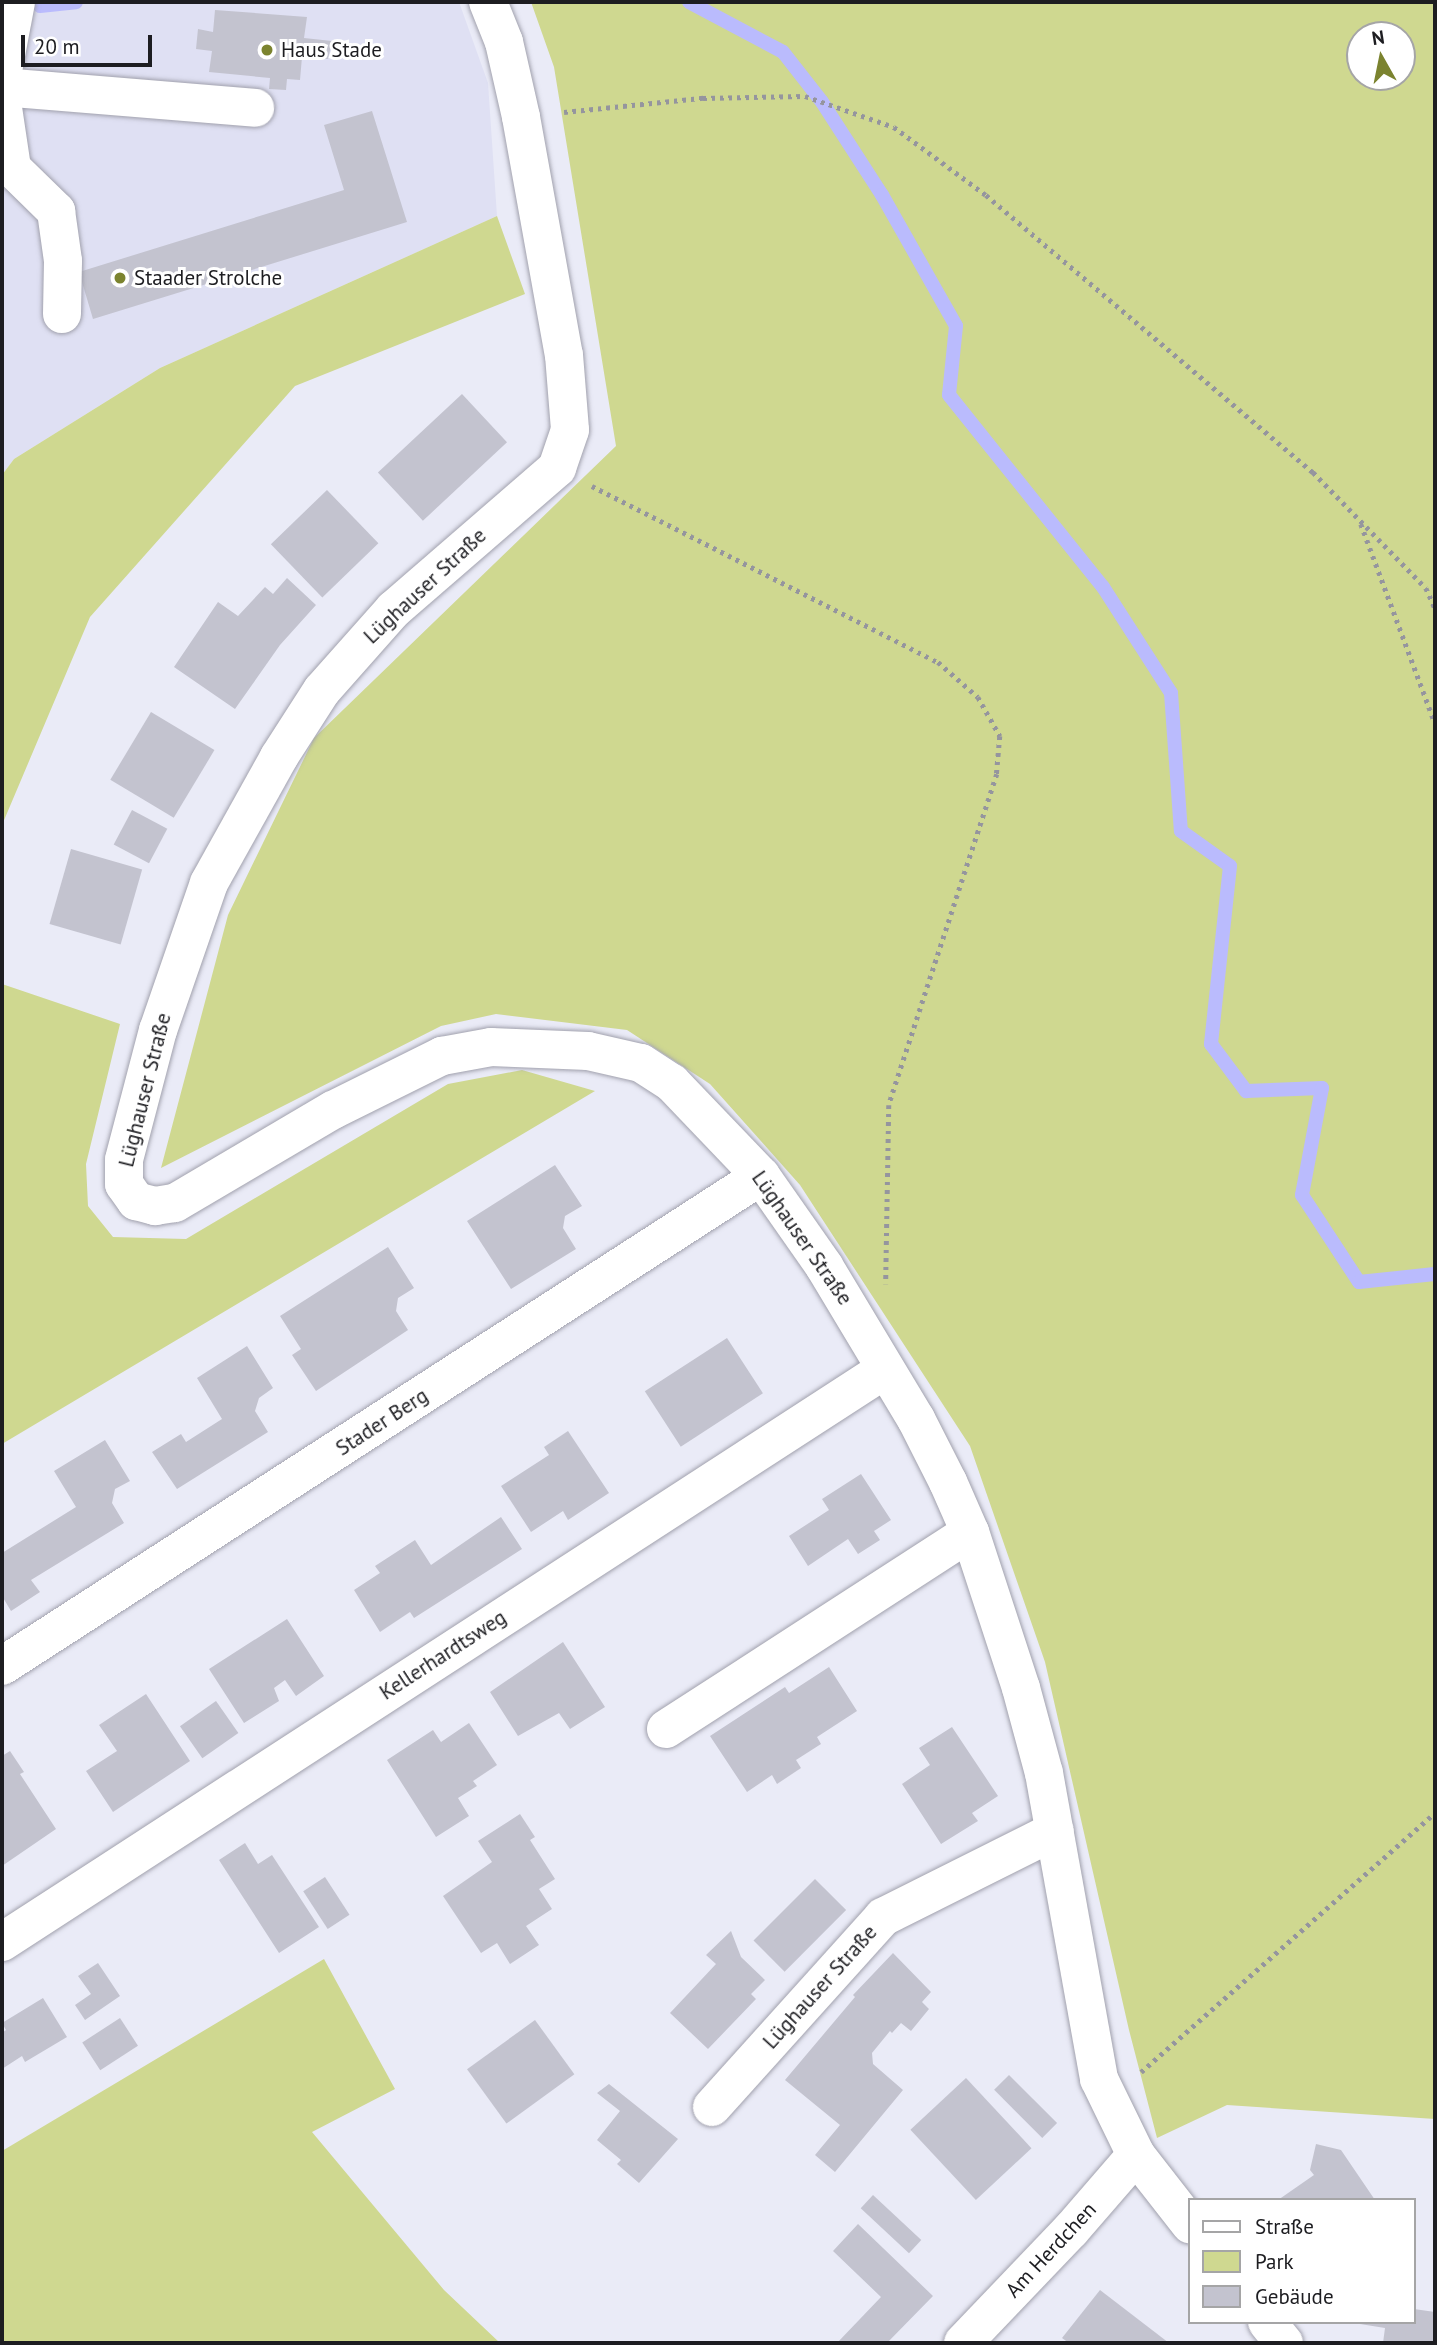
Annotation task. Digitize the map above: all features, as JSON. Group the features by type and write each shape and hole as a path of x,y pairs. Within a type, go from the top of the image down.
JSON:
{"street":[{"path":"2,76 16,2"},
{"path":"488,2 504,43 521,117 564,355 570,430 557,468"},
{"path":"2,87 255,108"},
{"path":"2,101 12,168 56,211 63,261 62,314"},
{"name":"Lüghauser Straße","path":"557,468 394,609 322,690 279,757 209,883 158,1030 124,1160 124,1184 136,1201 155,1206 175,1203 333,1110 442,1056 491,1047 589,1051 640,1063 672,1083 761,1176 858,1318 884,1370 916,1419 970,1532 1021,1688 1044,1773 1099,2079 1136,2155 1188,2221"},
{"name":"Stader Berg","path":"2,1666 761,1176"},
{"name":"Kellerhardtsweg","path":"2,1942 884,1370"},
{"path":"666,1729 970,1532"},
{"name":"Lüghauser Straße","path":"712,2106 883,1917 1055,1831"},
{"name":"Am Herdchen","path":"963,2343 1071,2230 1136,2155"},
{"path":"1269,2324 1284,2343"}],"path":[{"path":"521,117 703,98 805,96 894,127 986,195 1082,274 1313,472 1426,588 1435,608"},
{"path":"557,468 938,662 978,697 1000,736 997,774 889,1105 886,1286"},
{"path":"1360,520 1435,723"},
{"path":"1109,2100 1435,1813"}],"shaded area":[{"path":"2,2 459,2 488,83 497,216 160,368 14,459 2,475"}],"green space":[{"path":"531,2 1435,2 1435,2119 1227,2105 1157,2138 1129,2030 1045,1662 970,1446 800,1185 710,1084 627,1030 496,1014 441,1026 161,1168 228,915 314,738 616,446 554,67"},
{"path":"497,216 525,294 295,386 90,617 2,825 2,475 14,459 160,368"},
{"path":"2,984 120,1024 86,1164 88,1206 113,1237 186,1239 448,1084 522,1070 595,1091 2,1444"},
{"path":"324,1959 395,2089 312,2132 444,2290 500,2343 2,2343 2,2151"}],"building":[{"name":"Haus Stade","path":"215,10 307,17 304,38 332,41 328,59 302,57 300,80 287,79 286,90 269,89 270,78 209,72 212,51 196,49 198,29 213,32"},
{"path":"372,111 407,222 93,319 79,272 344,190 324,125"},
{"path":"462,394 507,442 423,521 378,472"},
{"path":"327,490 378,543 322,597 271,544"},
{"path":"287,578 316,605 280,645 235,709 174,667 218,602 238,616 265,587 273,594"},
{"path":"151,712 214,750 174,818 110,780"},
{"path":"132,810 167,829 149,863 114,844"},
{"path":"71,849 142,869 121,944 50,924"},
{"path":"555,1165 582,1206 565,1216 563,1228 576,1249 511,1289 467,1221"},
{"path":"388,1247 414,1288 398,1298 396,1311 408,1330 316,1391 292,1355 301,1349 280,1316"},
{"path":"727,1338 763,1393 681,1447 645,1391"},
{"path":"247,1346 273,1388 259,1398 255,1411 268,1432 177,1489 152,1452 181,1434 186,1442 222,1419 197,1378"},
{"path":"568,1431 609,1493 568,1520 563,1511 531,1532 501,1486 549,1455 544,1447"},
{"path":"105,1440 130,1481 115,1489 112,1503 124,1523 31,1580 40,1592 11,1611 2,1596 2,1553 76,1507 54,1471"},
{"path":"861,1474 891,1520 874,1531 880,1540 858,1554 848,1539 808,1566 789,1536 829,1510 822,1499"},
{"path":"501,1517 522,1549 414,1618 410,1612 380,1632 354,1590 380,1573 375,1566 415,1540 431,1565"},
{"path":"287,1619 324,1676 296,1696 285,1680 274,1688 279,1701 244,1723 209,1669"},
{"path":"563,1642 605,1707 570,1729 559,1713 518,1736 490,1692"},
{"path":"829,1667 857,1711 817,1737 821,1744 796,1760 801,1768 777,1784 772,1775 747,1792 710,1736 785,1687 789,1693"},
{"path":"146,1694 190,1761 113,1812 86,1771 117,1751 99,1725"},
{"path":"216,1701 238,1733 202,1758 180,1726"},
{"path":"469,1723 497,1765 473,1781 477,1786 458,1798 469,1816 436,1837 387,1760 433,1730 441,1742"},
{"path":"952,1727 998,1796 972,1813 978,1821 941,1844 902,1784 930,1765 919,1748"},
{"path":"10,1751 24,1772 20,1774 56,1829 2,1866 2,1756"},
{"path":"520,1814 535,1837 530,1840 555,1879 539,1889 552,1909 526,1926 539,1945 510,1964 497,1943 481,1953 443,1896 492,1862 478,1841"},
{"path":"245,1843 258,1864 272,1855 319,1927 279,1953 219,1860"},
{"path":"325,1877 350,1915 328,1929 303,1891"},
{"path":"815,1879 846,1910 785,1972 753,1941"},
{"path":"731,1931 741,1957 765,1980 751,1994 756,1999 708,2049 670,2013 716,1964 706,1955"},
{"path":"893,1953 931,1992 922,2002 929,2009 911,2031 901,2023 892,2033 890,2031 872,2053 873,2064 903,2090 835,2172 815,2155 840,2125 785,2080 855,1997 853,1995"},
{"path":"98,1963 120,1996 85,2020 75,2005 91,1994 78,1976"},
{"path":"43,1998 67,2037 25,2062 22,2056 2,2069 2,2033 6,2030 2,2023"},
{"path":"120,2018 138,2046 100,2070 82,2043"},
{"path":"535,2020 574,2074 506,2124 467,2069"},
{"path":"1009,2075 1057,2123 1042,2138 994,2090"},
{"path":"966,2078 1031,2148 976,2200 910,2130"},
{"path":"609,2084 678,2139 639,2183 617,2164 621,2160 597,2140 620,2111 597,2093"},
{"path":"1316,2144 1341,2150 1374,2198 1281,2198 1314,2175 1310,2170"},
{"path":"873,2195 921,2240 909,2253 861,2208"},
{"path":"858,2224 933,2296 887,2343 837,2343 881,2297 833,2251"},
{"path":"1100,2290 1169,2343 1069,2343 1062,2338"},
{"path":"1416,2309 1435,2312 1435,2343 1383,2343 1385,2328 1360,2324 1416,2324"}],"waterway":[{"path":"40,6 76,2"},
{"path":"689,2 783,52 822,102 882,195 956,326 949,395 1103,587 1171,693 1181,831 1230,866 1211,1044 1246,1091 1322,1088 1302,1195 1359,1282 1435,1274"}],"place":[{"name":"Haus Stade","path":"267,50"},
{"name":"Staader Strolche","path":"120,278"}]}
